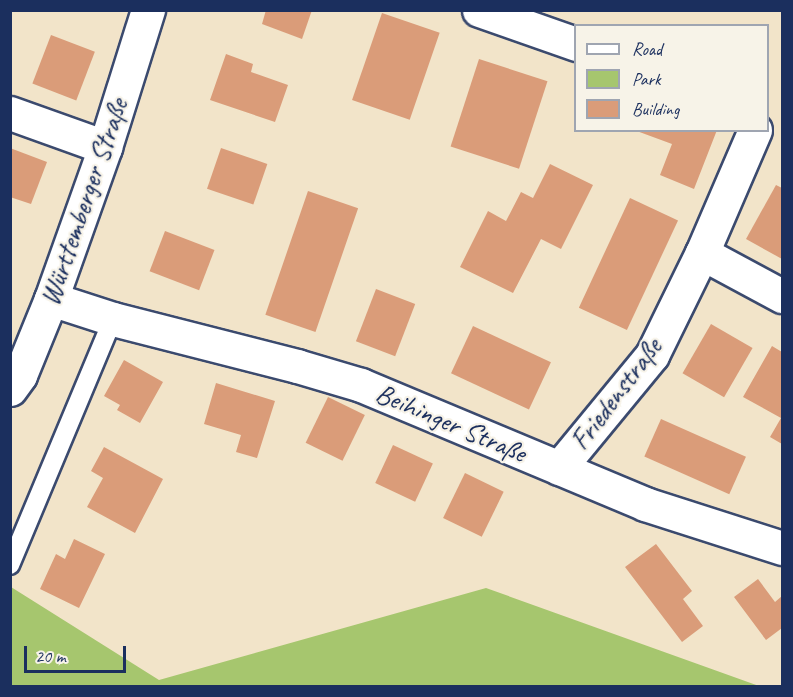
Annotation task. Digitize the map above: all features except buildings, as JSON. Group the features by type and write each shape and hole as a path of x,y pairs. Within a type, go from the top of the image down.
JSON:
{"street":[{"name":"Württemberger Straße","path":"10,389 20,375 51,299 105,147 148,10"},
{"path":"479,10 574,44"},
{"path":"10,113 105,147"},
{"name":"Friedenstraße","path":"559,468 652,355 702,253 755,132"},
{"path":"702,253 783,296"},
{"name":"Beihinger Straße","path":"51,299 113,319 297,366 361,385 645,504 783,548"}],"lane":[{"path":"10,565 113,319"}],"green space":[{"path":"11,587 159,680 486,588 759,686 11,686"}]}
